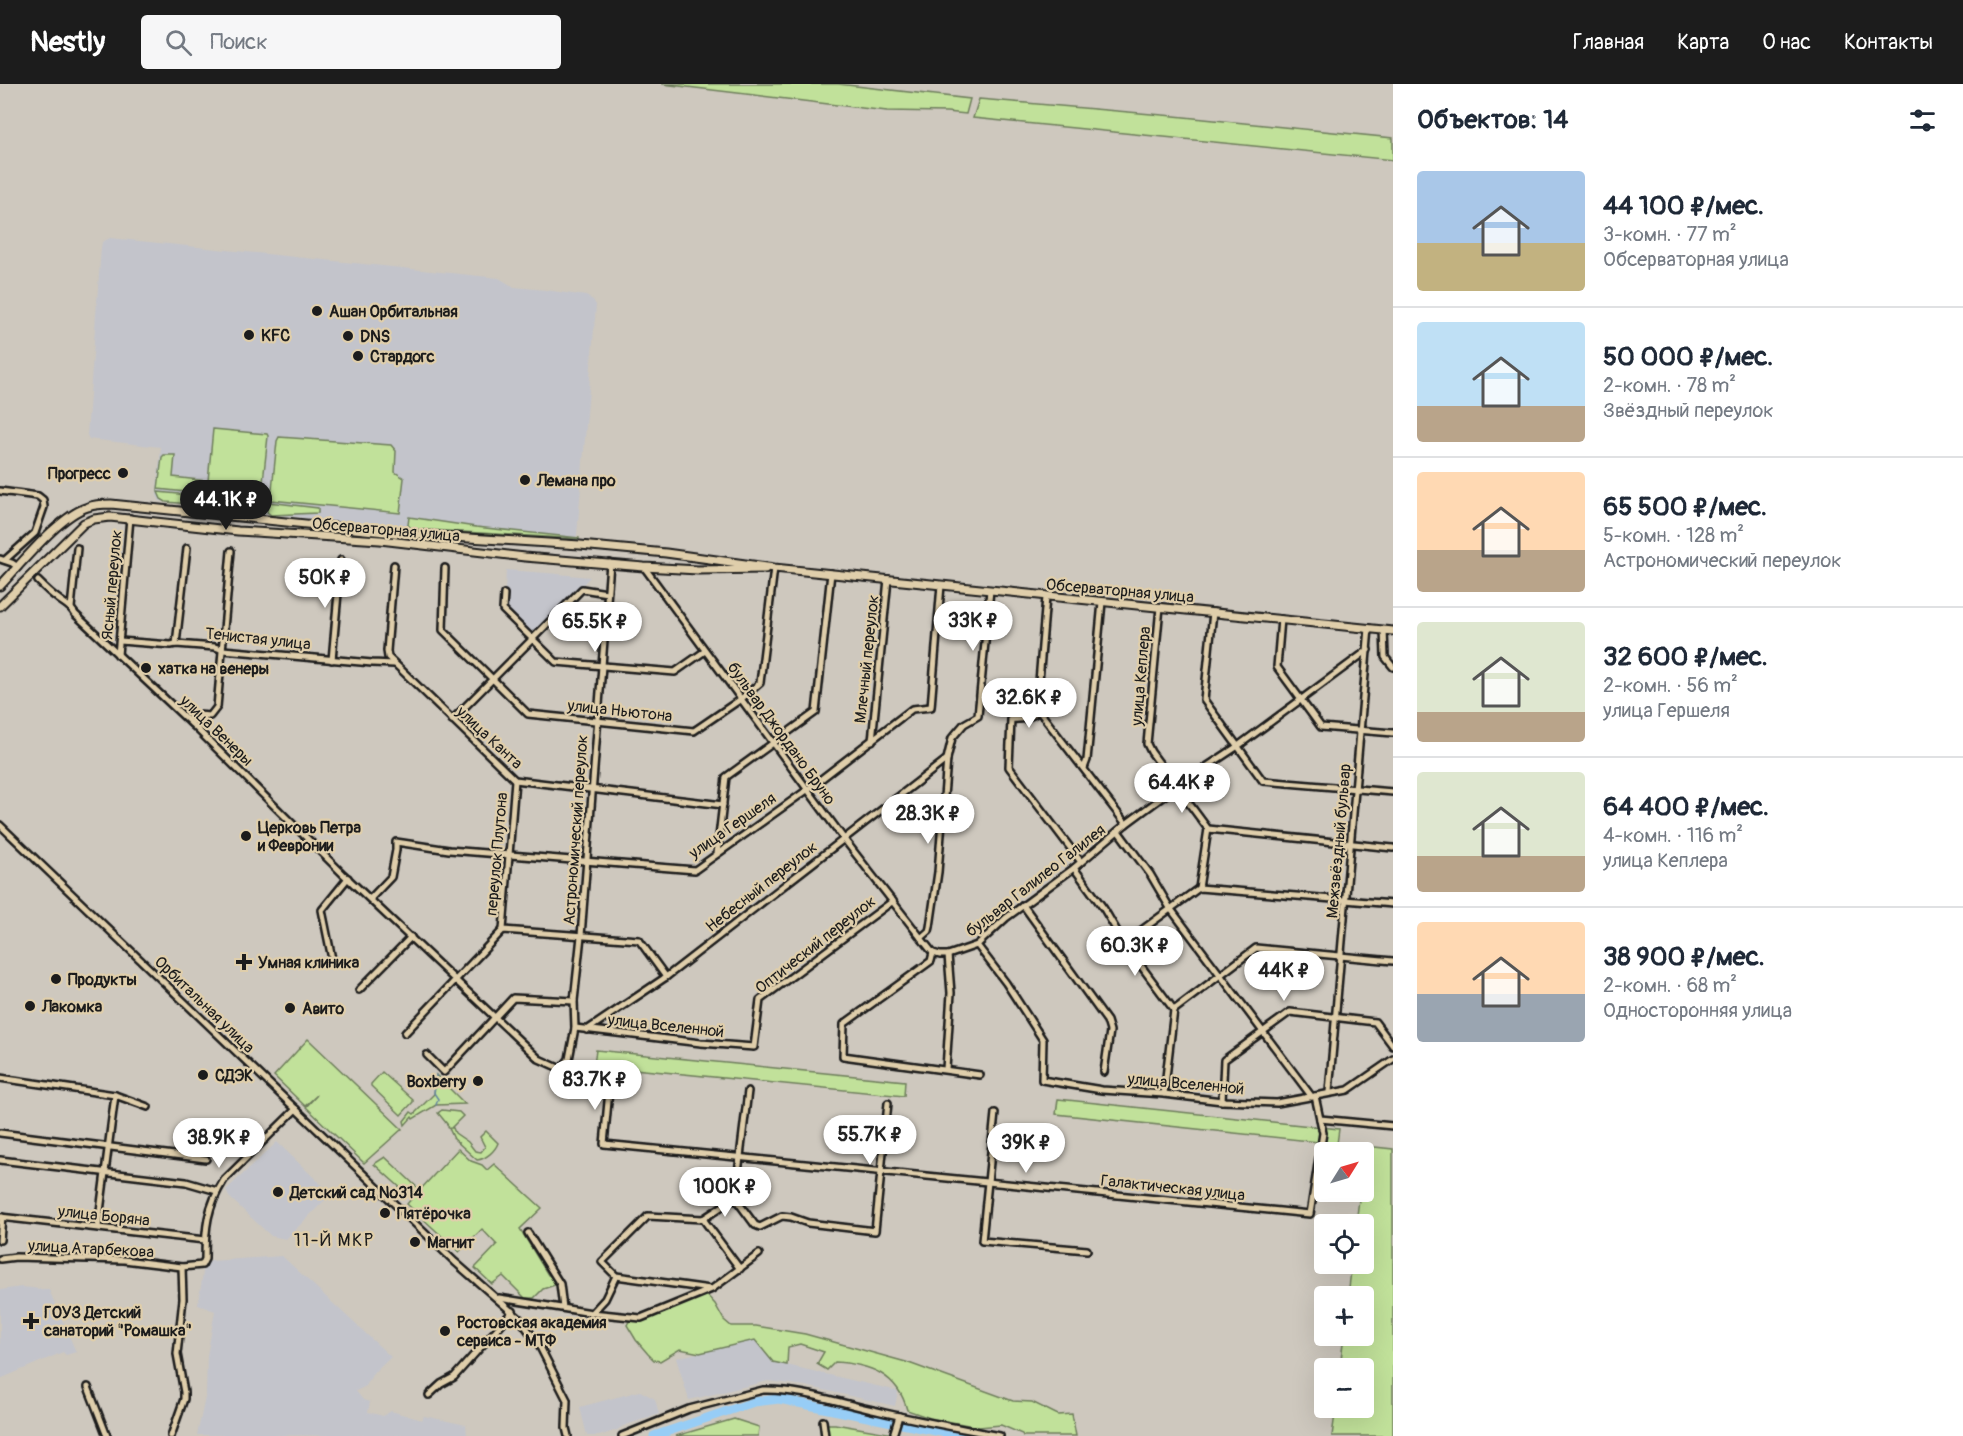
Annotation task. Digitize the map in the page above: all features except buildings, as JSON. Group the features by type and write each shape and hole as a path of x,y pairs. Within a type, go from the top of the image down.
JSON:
{"main road":[{"name":"Обсерваторная улица","path":"0,586 71,515 88,506 111,504 404,534 526,541 666,553 774,568 1393,631"},
{"path":"209,527 218,522 220,514"},
{"name":"Обсерваторная улица","path":"1,604 84,524 101,518 130,518 238,531 388,541 525,557 644,567 698,570 774,568"},
{"path":"525,557 523,549 526,541"},
{"path":"665,568 668,560 666,553"}],"street":[{"path":"0,491 38,496 43,500 44,507 35,533 3,559 18,567"},
{"name":"Ясный переулок","path":"118,655 130,518"},
{"path":"71,608 77,548"},
{"path":"176,644 187,548"},
{"path":"191,723 198,715 210,716 217,707 231,551"},
{"path":"332,660 341,560"},
{"name":"Астрономический переулок","path":"538,1059 561,1069 568,1059 575,1028 574,1001 610,563"},
{"path":"394,565 387,651 388,657 394,664"},
{"name":"бульвар Джордано Бруно","path":"644,567 843,839 933,953"},
{"name":"улица Ньютона","path":"445,568 443,630 528,714 694,731 760,683 774,568"},
{"path":"717,854 726,777 816,712 831,573"},
{"name":"Млечный переулок","path":"872,742 888,579"},
{"name":"улица Венеры","path":"38,581 71,608 538,1059"},
{"name":"улица Гершеля","path":"370,899 391,877 396,842 449,850 695,870 807,790 912,710 931,707 941,585"},
{"path":"452,720 582,589 607,593"},
{"path":"921,938 930,927 938,872 947,759 952,738 964,724 978,716 990,590"},
{"path":"504,594 502,610 556,662 675,672 705,651"},
{"path":"1046,597 1037,706 1126,824"},
{"path":"1083,768 1087,760 1102,602"},
{"name":"улица Кеплера","path":"1160,607 1147,744 1208,829"},
{"path":"1213,612 1204,700 1263,781 1393,792"},
{"path":"1281,619 1277,667 1321,727 1393,734"},
{"name":"Межзвёздный бульвар","path":"1329,1092 1369,628"},
{"path":"1384,630 1385,657 1393,667"},
{"name":"Тенистая улица","path":"120,640 394,664"},
{"name":"бульвар Галилео Галилея","path":"948,956 977,945 1006,918 1074,868 1126,824 1238,746 1368,650"},
{"name":"улица Канта","path":"394,664 473,737 515,780 723,805"},
{"path":"1039,711 1032,717 1020,720 1011,719 1009,767 1081,862"},
{"name":"Небесный переулок","path":"587,1030 666,977 947,759"},
{"name":"переулок Плутона","path":"503,930 515,780"},
{"name":"Орбитальная улица","path":"0,825 455,1262 513,1311 539,1345 567,1400 568,1436"},
{"path":"1199,888 1208,829 1393,849"},
{"path":"1118,831 1150,874 1170,908 1262,1032 1314,1096 1320,1119 1393,1126"},
{"path":"1074,868 1104,909 1124,943 1174,1010 1164,1094"},
{"path":"333,964 322,910 348,878"},
{"path":"1124,943 1199,888 1393,903"},
{"name":"Оптический переулок","path":"754,1047 760,1000 893,901"},
{"path":"1023,905 1107,1021 1110,1031 1104,1072"},
{"path":"405,1033 503,930 639,940 666,977"},
{"path":"360,990 411,938"},
{"name":"улица Вселенной","path":"977,945 1006,983 1043,1040 1042,1080 1102,1090 1222,1101 1277,1103 1348,1090 1393,1059"},
{"path":"1174,1010 1256,948 1393,961"},
{"path":"946,1069 951,993 948,956 933,953 931,962 844,1024 843,1056 980,1075"},
{"path":"427,1055 444,1072 513,998 574,1001"},
{"path":"1222,1101 1224,1060 1290,1012 1375,1022 1393,1046"},
{"name":"улица Вселенной","path":"575,1028 754,1047"},
{"path":"0,1078 115,1095 148,1107"},
{"name":"Галактическая улица","path":"610,1080 604,1144 1310,1214 1323,1133 1320,1119"},
{"path":"748,1090 735,1198 755,1225 760,1227 782,1216 808,1223 875,1231 888,1103"},
{"path":"98,1227 115,1095"},
{"path":"205,1240 212,1198 224,1180 296,1109"},
{"path":"995,1113 982,1241 1087,1250"},
{"path":"0,1133 206,1159"},
{"path":"0,1160 186,1182 217,1191"},
{"path":"712,1289 616,1276 602,1262 648,1215 703,1219 735,1198"},
{"path":"0,1240 1,1217"},
{"name":"улица Боряна","path":"1,1217 205,1240"},
{"path":"703,1219 740,1269"},
{"path":"528,1233 560,1284 564,1308"},
{"name":"улица Атарбекова","path":"0,1259 16,1257 124,1260 182,1267 202,1265 205,1259 205,1240"},
{"path":"499,1298 592,1313 641,1318 712,1289 759,1254"},
{"path":"171,1436 184,1399 177,1354 183,1299 182,1267"},
{"path":"592,1313 605,1299 616,1276"},
{"path":"429,1395 441,1384 454,1377 513,1311"},
{"path":"88,1386 107,1436"},
{"path":"622,1436 689,1409 763,1390 796,1392 1000,1436"},
{"path":"894,1432 899,1416"},
{"path":"823,1421 825,1436"}],"shaded area":[{"path":"110,238 499,278 514,287 586,296 593,300 596,305 577,535 574,540 450,535 160,501 157,488 161,447 89,439 87,435 101,248 102,242"},
{"path":"506,570 590,577 532,637 504,610"},
{"name":"Детский сад №314","path":"277,1142 331,1194 286,1239 271,1236 229,1197 226,1190"},
{"path":"282,1256 391,1357 372,1375 366,1386 356,1391 363,1400 370,1402 368,1412 383,1416 391,1411 422,1420 424,1416 466,1425 467,1436 197,1435 206,1393 207,1356 215,1311 198,1305 204,1266 211,1261"},
{"name":"ГОУЗ Детский санаторий \"Ромашка\"","path":"22,1287 49,1290 76,1352 66,1355 63,1352 0,1379 0,1290"},
{"path":"755,1340 774,1362 898,1391 895,1406 806,1386 768,1381 689,1400 676,1358"},
{"path":"640,1391 655,1399 659,1414 599,1436 587,1436 580,1407"}],"green space":[{"path":"662,84 838,84 970,99 966,114 887,111"},
{"path":"979,99 1393,138 1393,160 973,118"},
{"path":"213,429 267,434 261,500 158,489 164,455 175,455 173,477 208,481"},
{"path":"279,437 391,445 396,451 395,472 404,478 400,513 271,500"},
{"path":"158,492 261,502 260,509 255,514 202,505 166,502 161,499"},
{"path":"268,502 318,508 318,513 271,515 267,512"},
{"path":"409,517 579,539 412,529 408,525"},
{"path":"308,1039 402,1129 364,1163 306,1107 317,1095 305,1106 274,1076"},
{"path":"596,1050 905,1081 904,1096 594,1065"},
{"path":"382,1072 413,1100 401,1115 371,1086"},
{"path":"436,1075 465,1104 436,1105 413,1119 412,1117 405,1125 404,1121 411,1112 414,1114 434,1094"},
{"path":"1058,1099 1339,1129 1337,1142 1318,1142 1056,1114"},
{"path":"442,1110 459,1112 463,1116 451,1128 475,1151 481,1152 485,1147 480,1137 486,1131 498,1143 495,1149 487,1156 477,1160 454,1139 447,1124 438,1113"},
{"path":"1374,1147 1393,1149 1393,1436 1332,1436 1334,1418 1374,1418 1374,1358 1341,1358 1343,1346 1374,1346 1374,1286 1349,1286 1351,1274 1374,1274 1374,1214 1357,1214 1359,1202 1374,1202"},
{"path":"458,1149 471,1161 482,1165 487,1170 494,1164 542,1208 520,1229 548,1275 554,1278 555,1285 543,1289 534,1298 525,1298 503,1276 492,1284 475,1268 497,1245 482,1229 459,1252 407,1204 412,1198 374,1164 385,1157 420,1190"},
{"path":"704,1292 731,1326 756,1326 805,1334 906,1362 1013,1401 1032,1402 1058,1415 1072,1414 1076,1436 1023,1436 1001,1425 979,1427 930,1418 907,1410 897,1388 880,1373 859,1365 835,1362 827,1370 817,1364 824,1352 800,1344 788,1347 787,1365 773,1362 755,1340 700,1353 680,1349 660,1361 654,1360 636,1340 627,1325 631,1318 641,1318"},
{"path":"734,1419 759,1427 758,1436 676,1436"},
{"path":"827,1424 835,1424 905,1436 824,1436"}],"waterway":[{"path":"436,1075 434,1093 438,1099 436,1105"},
{"path":"654,1436 754,1402 779,1399 961,1436"}],"place":[{"name":"Ашан Орбитальная","path":"317,311"},
{"name":"KFC","path":"249,335"},
{"name":"DNS","path":"348,336"},
{"name":"Стардогс","path":"358,356"},
{"name":"Прогресс","path":"123,473"},
{"name":"Лемана про","path":"525,480"},
{"name":"хатка на венеры","path":"146,668"},
{"name":"Церковь Петра и Февронии","path":"246,836"},
{"name":"Умная клиника","path":"244,962"},
{"name":"Продукты","path":"56,979"},
{"name":"Лакомка","path":"30,1006"},
{"name":"Авито","path":"290,1008"},
{"name":"СДЭК","path":"203,1075"},
{"name":"Boxberry","path":"478,1081"},
{"name":"Детский сад №314","path":"278,1192"},
{"name":"Пятёрочка","path":"385,1213"},
{"name":"Магнит","path":"415,1242"},
{"name":"ГОУЗ Детский санаторий \"Ромашка\"","path":"31,1321"},
{"name":"Ростовская академия сервиса - МТФ","path":"445,1331"}],"district":[{"name":"11-Й МКР","path":"334,1240"}]}
